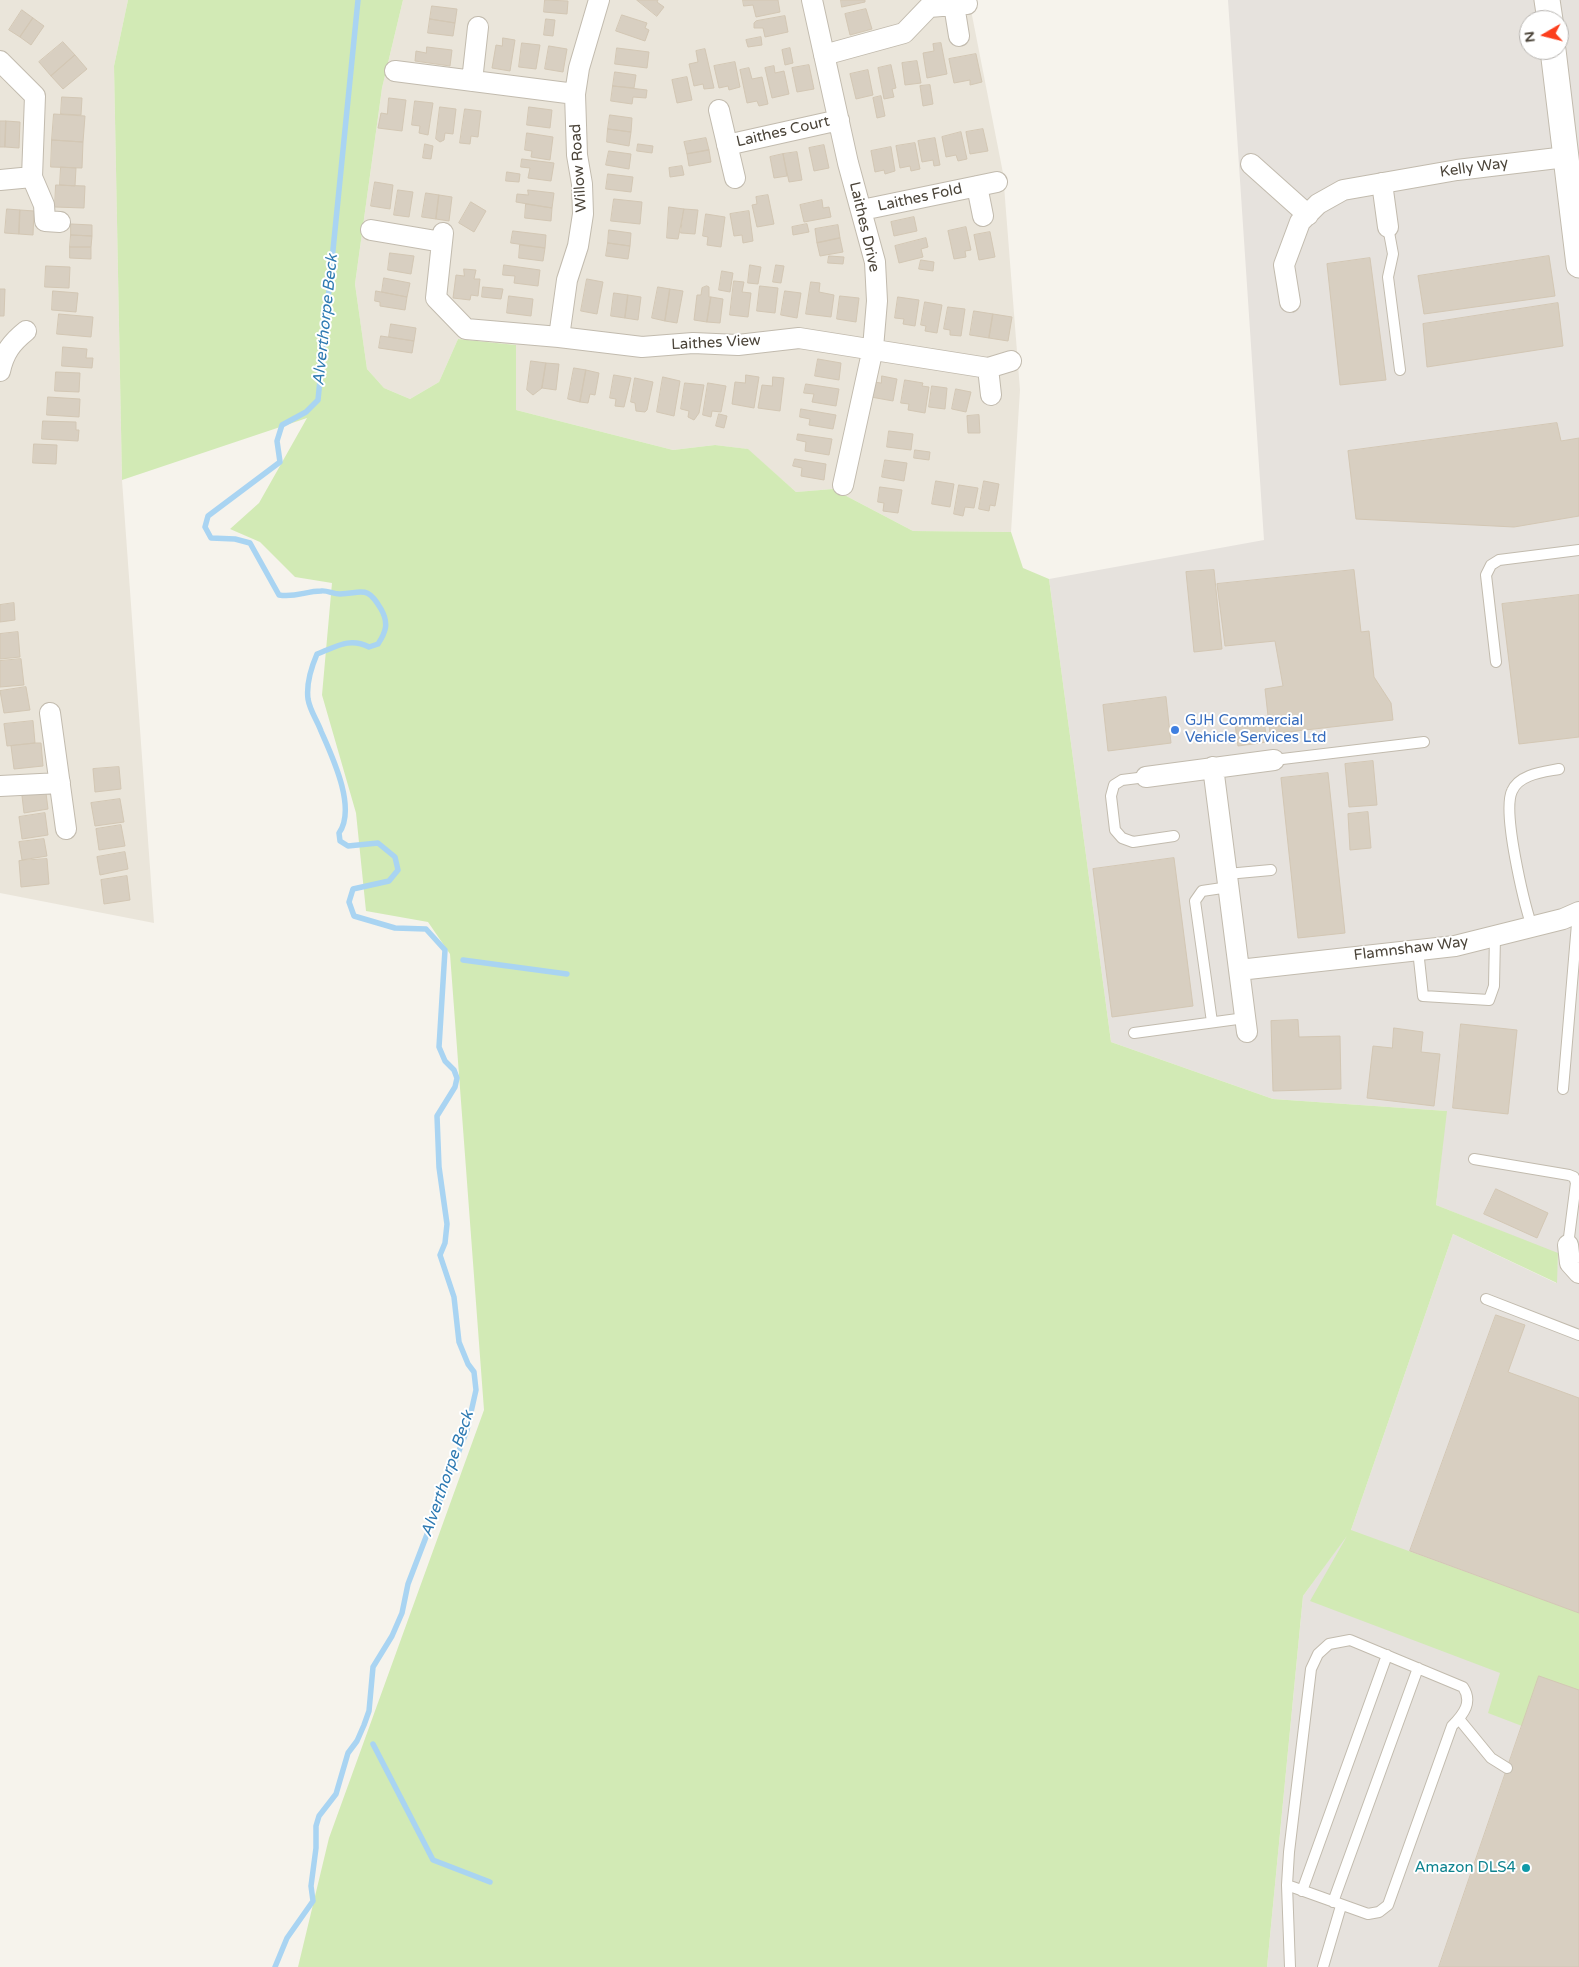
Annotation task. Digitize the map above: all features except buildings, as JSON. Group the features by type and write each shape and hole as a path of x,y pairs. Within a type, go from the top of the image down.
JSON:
{"street":[{"name":"Willow Road","path":"559,336 565,288 578,246 583,214 577,155 575,94 578,68 599,0"},
{"name":"Laithes Drive","path":"812,0 848,162 875,262 877,302 873,348 843,485"},
{"path":"824,54 904,33 929,7 960,5 959,36"},
{"path":"472,81 478,27"},
{"path":"1554,60 1571,172 1579,264"},
{"path":"0,61 35,96 32,177 44,205 45,221 60,222"},
{"path":"395,71 575,94"},
{"name":"Laithes Court","path":"719,110 735,178"},
{"name":"Laithes Court","path":"727,145 839,120"},
{"path":"1251,164 1308,215"},
{"name":"Kelly Way","path":"1290,302 1284,265 1300,222 1318,204 1343,190 1457,170 1571,172"},
{"path":"0,180 32,177"},
{"name":"Laithes Fold","path":"862,210 997,182"},
{"path":"1382,183 1388,226"},
{"name":"Laithes Fold","path":"977,186 983,216"},
{"name":"Laithes View","path":"371,230 443,238 436,298 466,329 559,336 642,347 693,343 738,345 799,338 873,348 988,368"},
{"path":"1,359 15,340 26,331"},
{"path":"991,395 988,368 1011,361"},
{"path":"50,713 66,829"},
{"path":"1146,777 1274,760"},
{"path":"1214,767 1246,1025"},
{"path":"0,786 60,783"},
{"name":"Flamnshaw Way","path":"1239,970 1454,946 1563,919 1579,912"},
{"path":"1568,1245 1570,1263 1579,1273"}],"lane":[{"path":"1388,226 1393,254 1388,277 1400,370"},
{"path":"1496,662 1486,574 1491,565 1499,560 1579,550"},
{"path":"1274,760 1424,742"},
{"path":"1532,927 1522,894 1508,804 1512,790 1518,782 1530,775 1559,769"},
{"path":"1146,777 1122,780 1114,786 1111,796 1114,830 1122,838 1133,842 1174,836"},
{"path":"1212,1022 1195,901 1202,891 1228,881 1271,870"},
{"path":"1563,1089 1579,912"},
{"path":"1418,950 1423,996 1489,1000 1494,986 1495,936"},
{"path":"1134,1033 1212,1022 1246,1025"},
{"path":"1474,1159 1569,1175 1577,1174 1568,1245"},
{"path":"1486,1299 1579,1335"},
{"path":"1287,1885 1368,1914 1379,1912 1388,1905 1452,1726 1466,1711 1468,1694 1463,1687 1350,1640 1329,1644 1318,1654 1310,1669 1298,1763 1287,1885 1290,1967"},
{"path":"1302,1890 1387,1654"},
{"path":"1323,1967 1337,1904 1418,1668"},
{"path":"1459,1719 1491,1758 1507,1768"}],"shaded area":[{"path":"0,0 128,0 114,66 122,480 154,923 0,893"},
{"path":"403,0 969,0 1003,173 1020,390 1011,532 913,531 833,489 796,492 747,449 715,445 673,450 516,410 515,345 458,339 439,382 410,399 384,388 367,369 355,284 382,88"},
{"path":"1228,0 1579,0 1579,1967 1267,1967 1303,1596 1351,1530 1453,1234 1556,1283 1558,1254 1436,1205 1446,1111 1273,1099 1111,1042 1049,579 1264,540"}],"green space":[{"path":"128,0 403,0 382,88 355,284 367,369 384,388 410,399 439,382 458,339 516,345 516,410 673,450 715,445 748,449 796,492 833,489 913,531 1011,532 1023,568 1049,579 1111,1042 1273,1099 1447,1111 1436,1205 1558,1253 1557,1283 1453,1234 1351,1530 1579,1613 1579,1690 1522,1726 1488,1713 1500,1673 1310,1601 1347,1536 1303,1596 1267,1967 298,1967 329,1838 484,1410 450,954 428,922 366,911 356,813 322,695 332,583 295,577 260,542 230,529 259,503 307,418 122,480 114,66"}],"waterway":[{"name":"Alverthorpe Beck","path":"275,1967 287,1938 313,1901 311,1886 316,1848 316,1826 319,1816 336,1794 348,1753 357,1741 364,1725 369,1711 373,1667 392,1636 402,1613 408,1584 467,1430 476,1390 474,1372 468,1364 459,1342 454,1297 440,1255 445,1243 447,1224 439,1167 437,1116 455,1087 457,1078 454,1070 445,1061 439,1047 445,950 426,929 395,928 354,916 349,902 353,889 389,881 398,870 395,857 378,843 348,846 340,841 339,833 344,822 345,810 341,782 308,699 310,676 317,654 349,643 362,644 369,647 378,644 385,631 385,619 376,601 372,596 364,592 340,594 323,591 290,596 279,595 250,543 235,539 211,538 205,527 208,516 280,462 277,441 282,425 306,412 318,400 358,0"},
{"path":"463,960 567,974"},
{"path":"373,1744 433,1860 490,1882"}],"place":[{"name":"GJH Commercial Vehicle Services Ltd","path":"1175,730"},
{"name":"Amazon DLS4","path":"1526,1868"}]}
